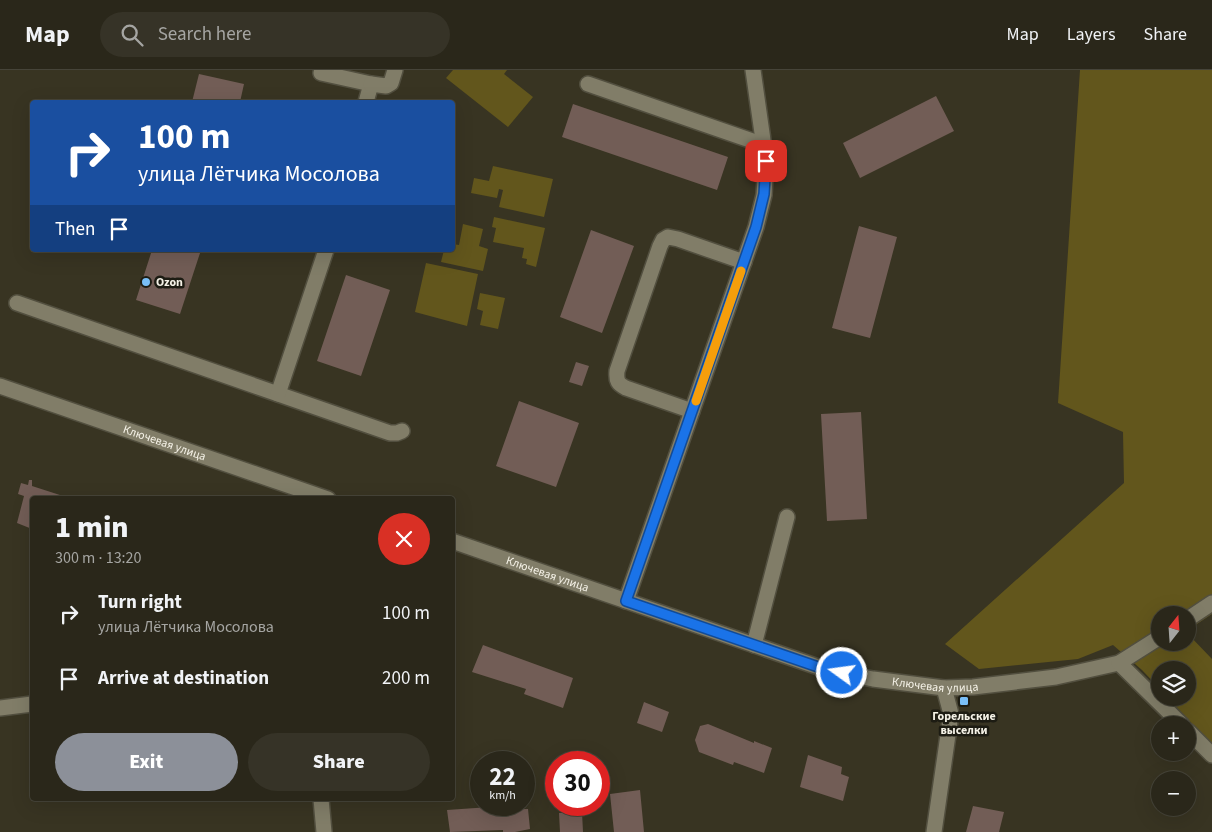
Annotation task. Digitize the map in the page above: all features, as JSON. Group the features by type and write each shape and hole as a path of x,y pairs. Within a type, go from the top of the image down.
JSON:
{"street":[{"path":"321,73 386,86 390,83 395,70"},
{"path":"626,601 756,227 764,194 766,161 753,70"},
{"path":"366,100 370,84"},
{"path":"588,84 764,144"},
{"path":"692,411 626,388 619,384 616,379 617,371 660,246 663,240 668,238 678,239 744,262"},
{"path":"278,394 325,252"},
{"path":"17,303 390,432 398,433 402,431"},
{"name":"Ключевая улица","path":"0,386 319,496"},
{"path":"754,645 787,517"},
{"name":"Ключевая улица","path":"455,542 827,670 873,678 944,688 973,687 1056,677 1119,663 1151,642"},
{"path":"1196,614 1212,603"},
{"path":"1119,663 1173,716"},
{"path":"934,832 951,714 944,688"},
{"path":"0,708 30,704"},
{"path":"1196,739 1212,755"},
{"path":"321,801 324,832"}],"shaded area":[{"path":"453,70 507,70 504,74 533,97 508,127 446,78"},
{"path":"1080,70 1212,70 1212,614 1196,625 1196,606 1151,606 1151,651 1196,651 1196,642 1212,659 1212,745 1196,728 1196,716 1185,716 1175,706 1196,706 1196,661 1151,661 1151,680 1113,645 1078,659 979,669 945,644 1124,483 1123,432 1058,403"},
{"path":"493,166 553,179 544,217 499,207 503,190 499,189 497,198 471,193 474,178 489,181"},
{"path":"494,217 545,228 536,267 526,264 527,259 522,258 524,248 493,242 496,228 492,227"},
{"path":"463,224 483,229 479,246 488,249 483,271 441,262 444,252 455,252 455,244 459,245"},
{"path":"426,263 478,274 467,326 415,312"},
{"path":"480,293 505,298 498,329 480,325 483,311 477,309"}],"building":[{"path":"199,74 244,84 240,100 192,100"},
{"path":"936,96 954,131 860,178 843,143"},
{"path":"573,104 728,157 717,190 562,137"},
{"path":"859,226 897,237 870,338 832,328"},
{"path":"591,230 634,246 602,333 560,317"},
{"path":"151,252 200,252 180,314 136,300"},
{"path":"346,275 390,290 361,376 317,361"},
{"path":"576,362 589,366 582,386 569,382"},
{"path":"519,401 579,423 556,487 496,466"},
{"path":"861,412 867,519 827,521 821,414"},
{"path":"29,480 32,480 32,486 63,496 30,496 30,528 17,523 24,496 18,494 21,483 28,485"},
{"path":"483,645 573,678 563,708 524,694 526,689 472,672"},
{"path":"644,702 669,712 662,732 637,723"},
{"path":"708,724 754,743 754,741 772,748 764,773 734,762 733,765 699,752 695,740 700,726"},
{"path":"808,755 842,767 841,774 849,777 843,801 800,787"},
{"path":"640,790 644,832 614,832 610,794"},
{"path":"973,806 1004,812 999,832 966,832"},
{"path":"470,808 470,816 529,816 530,829 515,832 503,832 503,830 450,832 447,810"},
{"path":"559,816 582,816 583,832 560,832"}],"slow traffic":[{"path":"696,401 741,271"}],"place":[{"name":"Ozon","path":"146,282"},
{"name":"Горельские выселки","path":"964,701"}],"route":[{"path":"766,161 764,194 756,227 626,601 827,670 842,673"}]}
